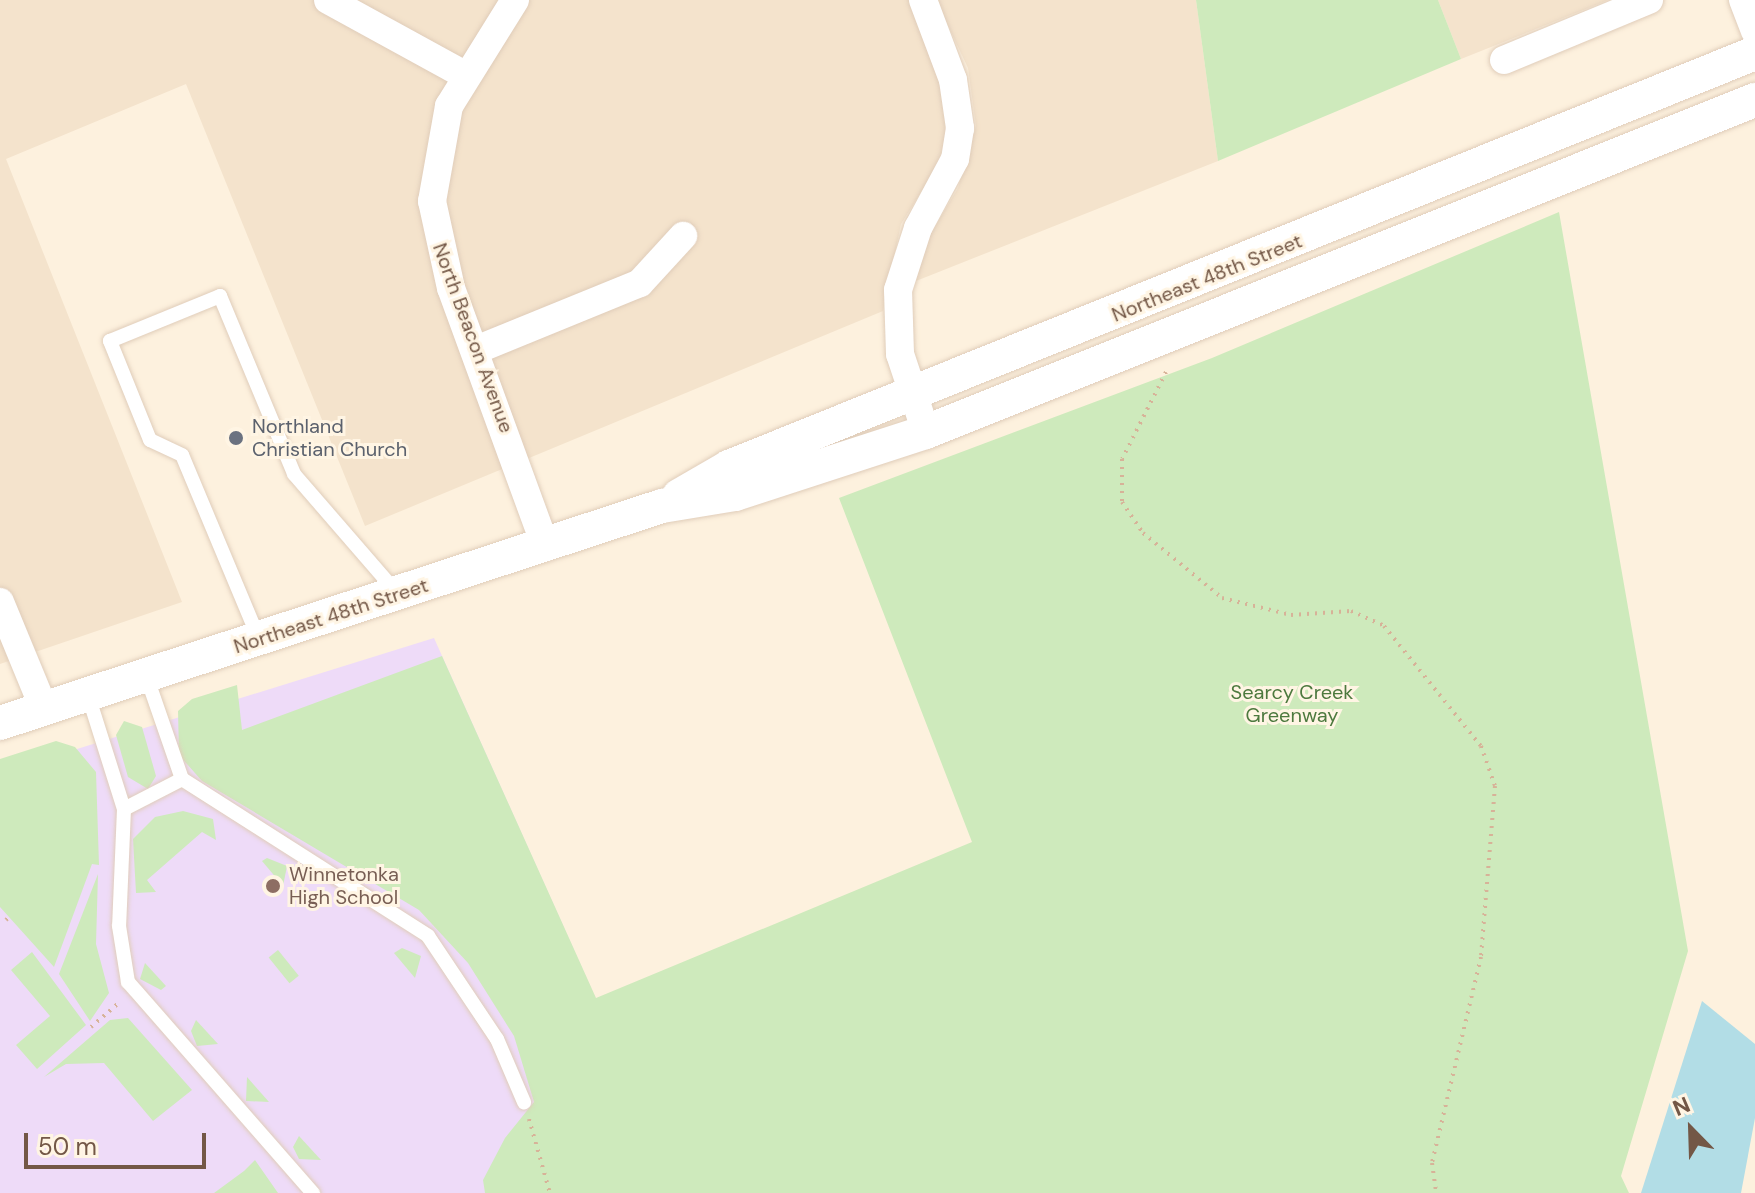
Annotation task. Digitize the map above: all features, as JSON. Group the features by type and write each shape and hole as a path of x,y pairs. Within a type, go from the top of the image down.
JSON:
{"street":[{"path":"328,0 465,75"},
{"name":"North Beacon Avenue","path":"515,0 465,75 449,106 432,201 451,288 546,547"},
{"path":"923,0 953,80 960,128 955,159 918,228 898,290 900,354 926,432"},
{"path":"1504,60 1649,0"},
{"path":"1743,0 1755,31"},
{"name":"Northeast 48th Street","path":"662,506 729,467 913,399 1755,53"},
{"name":"Northeast 48th Street","path":"0,723 546,547 662,506 735,494 926,432 1358,264 1755,100"},
{"path":"1340,223 1358,264"},
{"path":"476,350 640,283 683,236"},
{"path":"0,602 44,709"}],"lane":[{"path":"260,639 182,455 150,440 110,341 220,296 294,474 398,594"},
{"path":"146,675 182,779 428,936 497,1039 524,1102"},
{"path":"88,695 124,809 119,926 128,982 313,1193"},
{"path":"124,809 182,779"}],"path":[{"path":"1166,372 1122,459 1122,502 1143,533 1222,598 1291,615 1351,611 1384,626 1481,746 1495,786 1481,957 1432,1163 1436,1193"},
{"path":"91,1027 119,1003"},
{"path":"524,1102 550,1193"}],"shaded area":[{"path":"0,0 912,0 946,102 946,134 938,165 901,224 883,311 365,526 186,84 6,159 182,602 0,664"},
{"path":"936,0 1196,0 1218,161 916,281 921,250 958,188 976,126 968,68"},
{"path":"1438,0 1608,0 1461,59"},
{"name":"Winnetonka High School","path":"434,638 683,1193 0,1193 0,773"}],"green space":[{"path":"1196,0 1438,0 1461,59 1218,161"},
{"name":"Searcy Creek Greenway","path":"1559,212 1688,951 1621,1176 1629,1193 485,1193 483,1180 505,1138 534,1102 514,1036 468,963 419,910 202,781 179,755 178,711 192,699 237,685 242,730 442,656 596,998 972,842 839,498 1212,358"},
{"path":"124,721 142,727 156,776 148,789 128,777 116,735"},
{"path":"56,741 75,747 96,772 99,865 92,864 54,967 0,907 0,759"},
{"path":"183,811 213,819 216,840 202,832 147,880 156,892 136,893 133,839 155,817"},
{"path":"267,858 287,866 283,886 262,861"},
{"path":"98,874 96,944 109,993 90,1021 59,974"},
{"path":"402,948 421,956 415,978 394,953"},
{"path":"278,950 299,976 289,983 269,958"},
{"path":"32,952 86,1025 37,1069 16,1045 50,1016 11,970"},
{"path":"145,963 166,986 161,990 140,979"},
{"path":"128,1018 192,1090 153,1121 104,1063 66,1064 44,1077 110,1020"},
{"path":"196,1020 218,1044 197,1046 191,1031"},
{"path":"247,1077 269,1102 246,1101"},
{"path":"299,1136 321,1160 299,1159 293,1147"},
{"path":"255,1160 278,1193 214,1193 244,1171"}],"water":[{"path":"1702,1001 1755,1044 1755,1118 1741,1193 1641,1193"}],"place":[{"name":"Northland Christian Church","path":"236,438"},
{"name":"Winnetonka High School","path":"273,886"}]}
